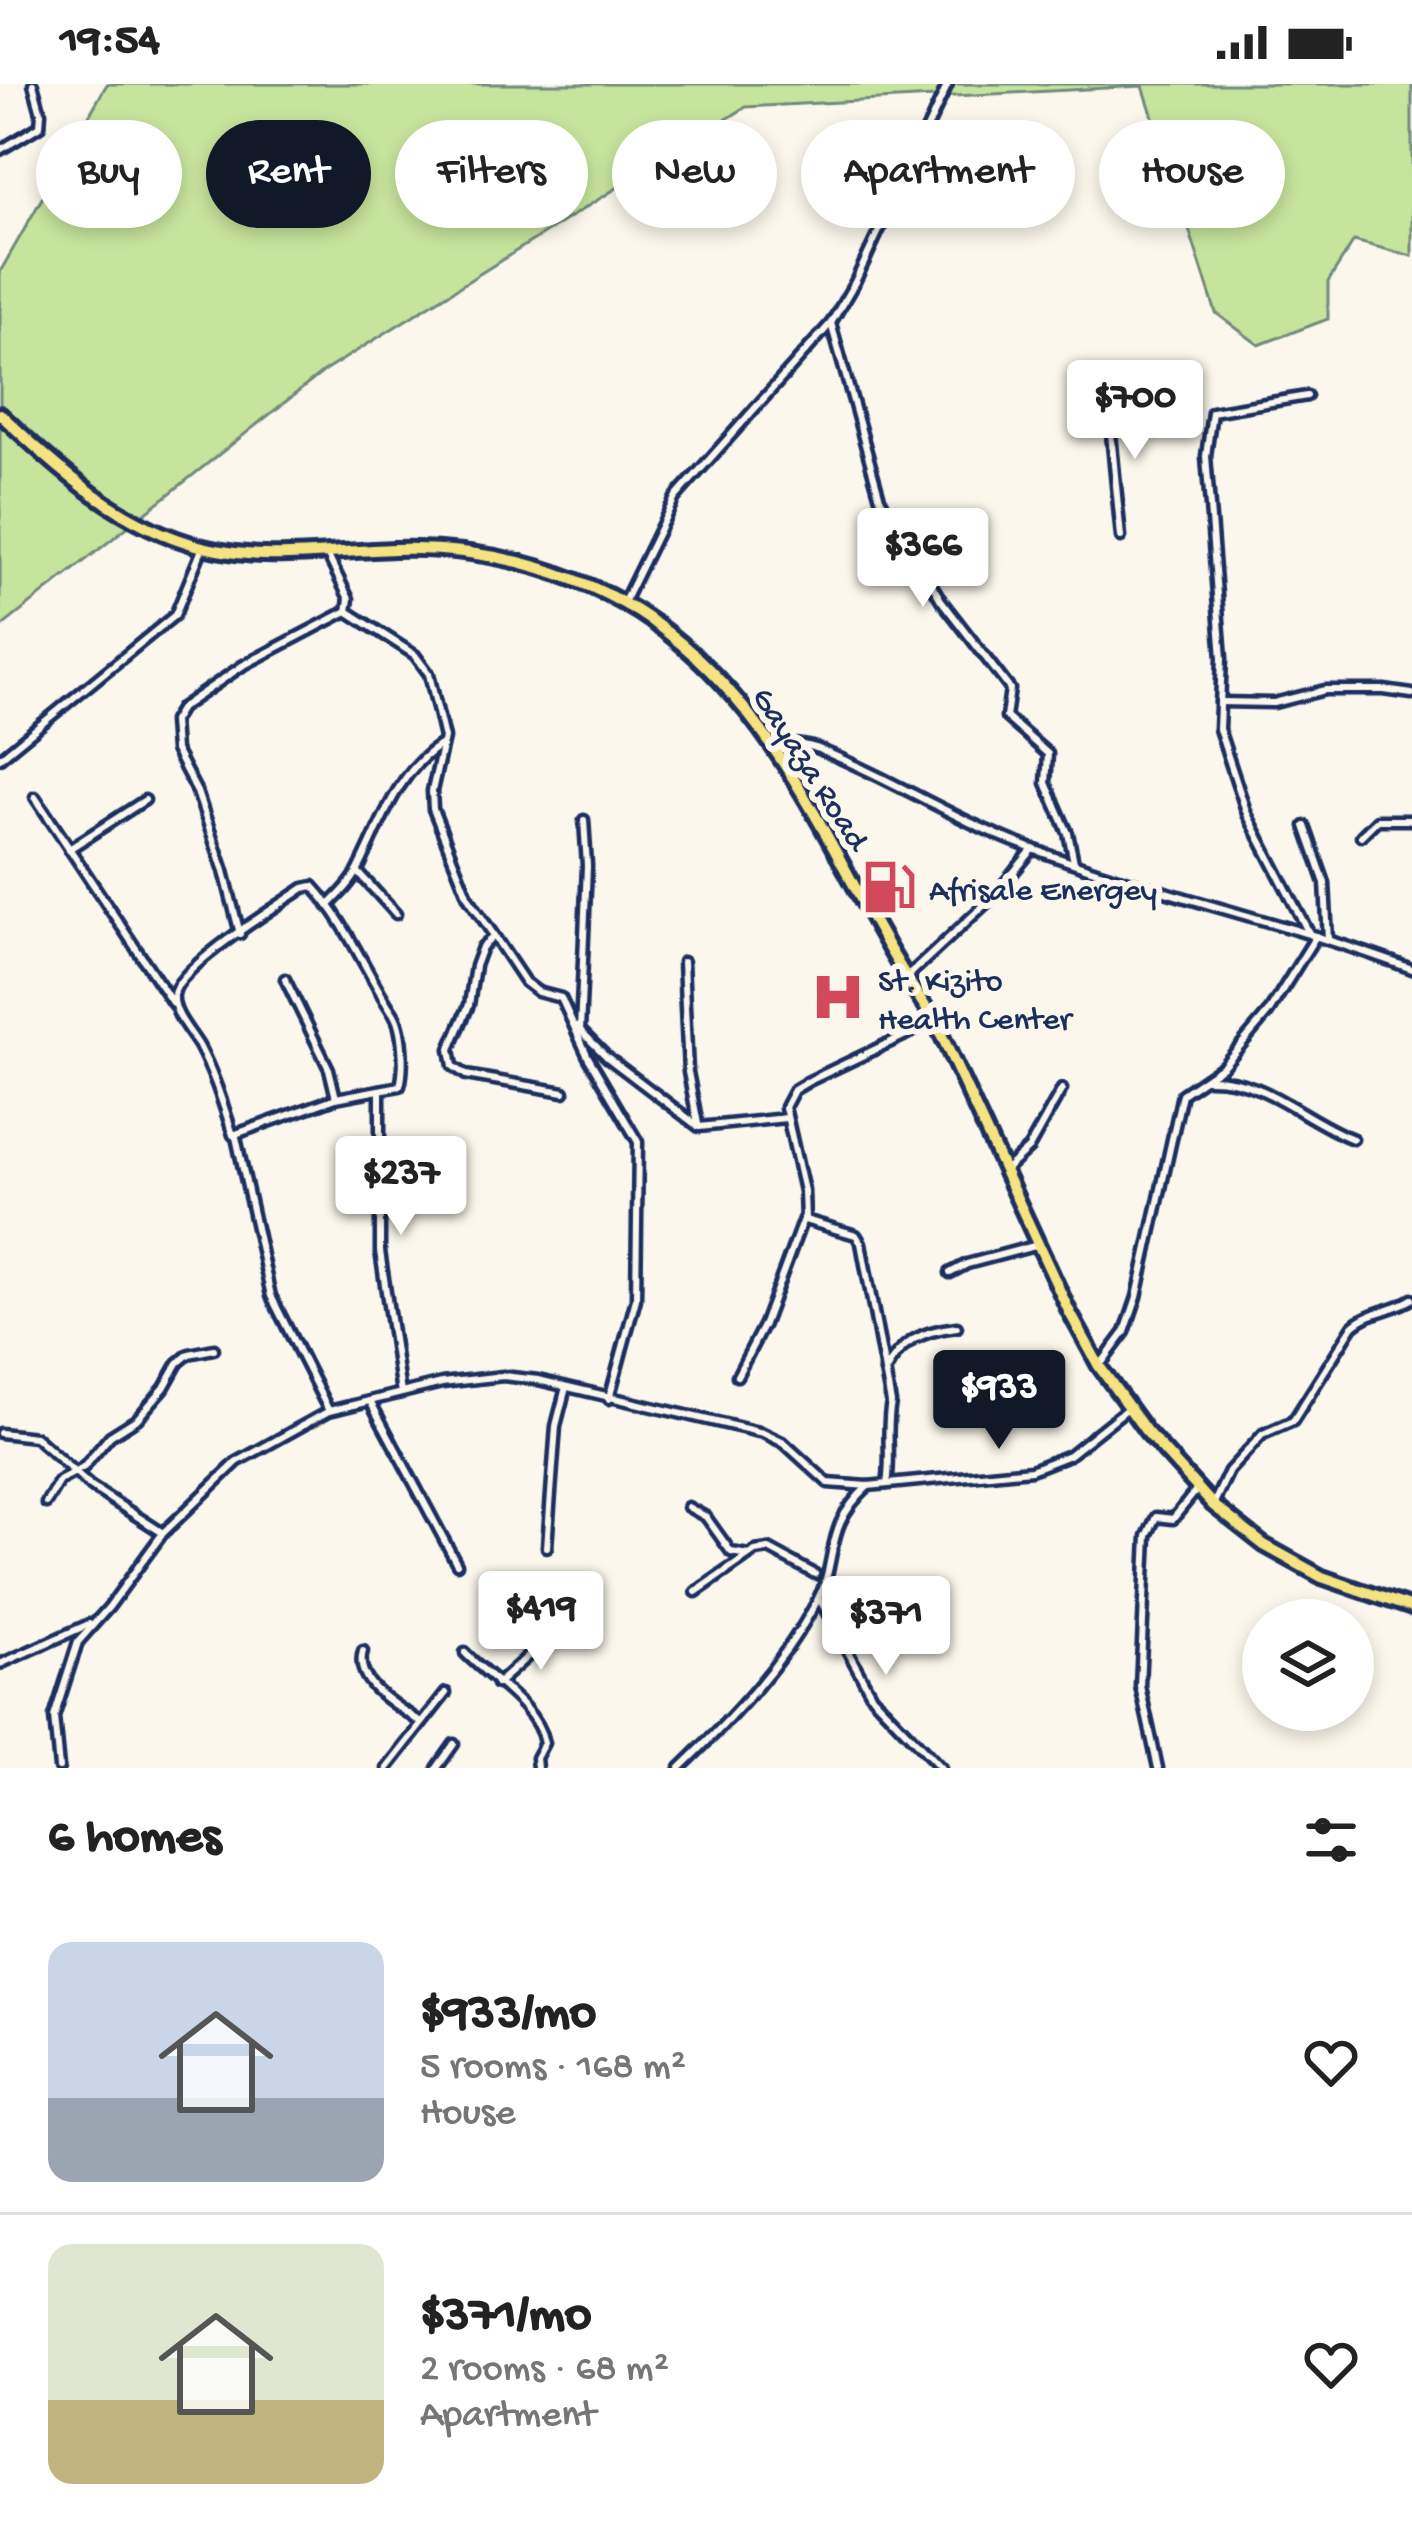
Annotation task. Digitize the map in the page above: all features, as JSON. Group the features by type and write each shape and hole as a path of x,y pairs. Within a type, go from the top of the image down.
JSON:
{"main road":[{"name":"Gayaza Road","path":"0,414 108,507 202,547 272,555 398,549 489,556 551,572 623,604 664,630 741,702 826,829 905,978 935,1021 1038,1245 1099,1366 1127,1408 1213,1504 1291,1562 1359,1592 1412,1608"}],"street":[{"path":"0,150 40,126 33,84"},
{"path":"623,604 675,498 831,323 948,84"},
{"path":"831,323 880,498 941,600 1010,689 1006,717 1048,754 1046,783 1068,833 1075,863"},
{"path":"1107,392 1121,537"},
{"path":"1307,396 1217,410 1208,417 1207,472 1222,658 1219,729 1241,798 1312,934"},
{"path":"0,758 175,615 202,547"},
{"path":"326,552 349,599 347,611"},
{"path":"347,611 424,664 443,744 432,791 433,809 468,896 532,989 561,998 638,1142 636,1299 610,1399"},
{"path":"240,934 197,792 175,750 173,721 181,708 242,666 347,611"},
{"path":"1220,702 1274,703 1325,690 1412,694"},
{"path":"770,743 815,748 1033,849 1412,969"},
{"path":"328,907 358,871 373,832 413,764 443,744"},
{"path":"35,797 175,1007 215,1081 241,1154 271,1296 329,1411"},
{"path":"69,849 145,800"},
{"path":"584,820 587,866 577,1027 607,1058 699,1127 787,1118"},
{"path":"1361,836 1377,820 1412,820"},
{"path":"1305,826 1325,883 1328,940"},
{"path":"905,978 946,944 1033,849"},
{"path":"358,871 395,914"},
{"path":"175,1007 173,993 181,980 308,885 318,891 365,964 385,1006 394,1013 403,1077 400,1086 336,1098 233,1135"},
{"path":"1099,1366 1124,1332 1136,1297 1182,1094 1222,1066 1268,1013 1312,934"},
{"path":"494,937 481,950 475,966 469,1004 450,1049 454,1066 466,1075 564,1092"},
{"path":"683,962 688,1072 699,1127"},
{"path":"285,979 329,1070 336,1098"},
{"path":"737,1376 764,1324 804,1216 804,1191 784,1107 794,1090 935,1021"},
{"path":"1202,1079 1225,1078 1267,1089 1353,1139"},
{"path":"1005,1170 1029,1148 1062,1089"},
{"path":"380,1090 380,1251 401,1393"},
{"path":"804,1216 810,1224 856,1235 861,1243 891,1403 887,1484"},
{"path":"950,1273 1038,1245"},
{"path":"1213,1504 1229,1471 1263,1434 1293,1421 1353,1326 1412,1299"},
{"path":"885,1372 904,1342 957,1327"},
{"path":"46,1503 58,1481 84,1467 110,1436 137,1419 178,1363 189,1354 214,1349"},
{"path":"59,1768 54,1717 77,1642 163,1533 237,1462 329,1411 442,1383 503,1376 720,1420 784,1443 828,1483 868,1486 1027,1471 1070,1455 1127,1408"},
{"path":"547,1547 556,1426 566,1388"},
{"path":"370,1401 457,1564"},
{"path":"0,1433 35,1437 90,1486 163,1533"},
{"path":"680,1768 754,1694 819,1598 840,1518 868,1486"},
{"path":"1158,1768 1140,1686 1147,1536 1156,1517 1173,1520 1199,1487"},
{"path":"688,1507 706,1517 731,1552 748,1555"},
{"path":"696,1592 748,1555 769,1550 815,1574"},
{"path":"819,1598 872,1696 941,1768"},
{"path":"0,1664 92,1623"},
{"path":"497,1684 556,1631"},
{"path":"363,1651 360,1662 366,1680 420,1722"},
{"path":"465,1653 522,1706 544,1737 537,1768"},
{"path":"387,1768 446,1694"},
{"path":"437,1768 454,1744"}],"green space":[{"path":"107,84 1412,84 1412,256 1354,241 1328,282 1328,319 1259,345 1216,313 1189,228 1285,228 1285,120 1154,120 1143,86 746,107 725,120 612,120 612,191 588,206 588,120 395,120 395,228 553,228 323,372 0,628 0,272 36,209 36,228 182,228 182,120 87,120"}],"place":[{"name":"Afrisale Energey","path":"889,887"},
{"name":"St. Kizito Health Center","path":"838,997"}]}
